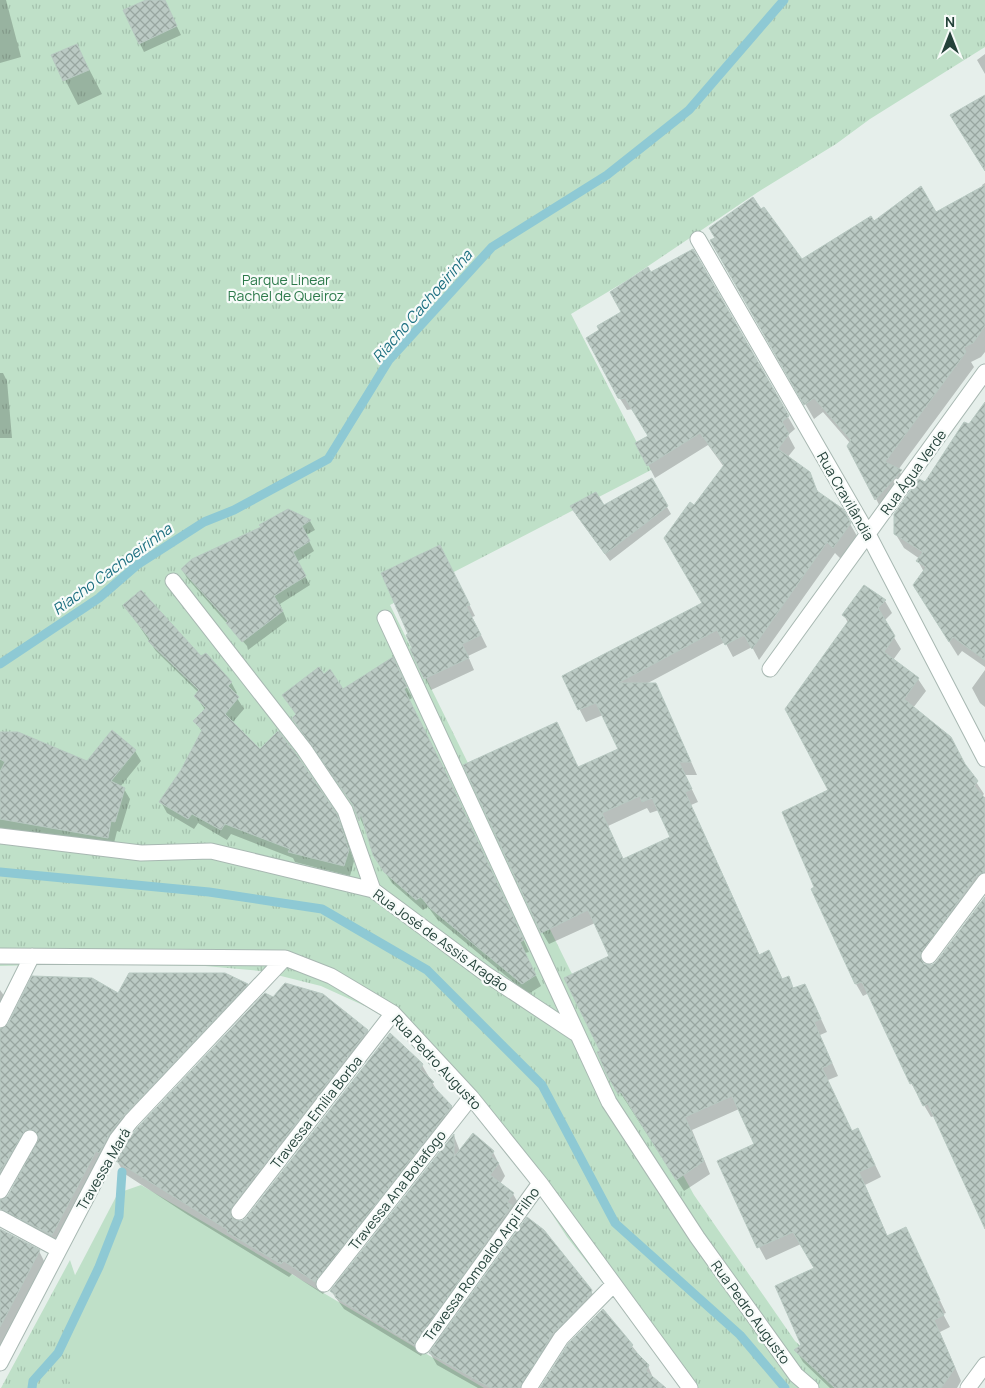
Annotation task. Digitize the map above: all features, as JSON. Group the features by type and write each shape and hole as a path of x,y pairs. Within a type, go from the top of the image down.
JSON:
{"street":[{"name":"Rua Cravilândia","path":"698,239 868,534 985,759"},
{"name":"Rua Água Verde","path":"770,669 985,372"},
{"path":"173,581 304,749 346,810 373,890"},
{"name":"Rua Pedro Augusto","path":"385,618 609,1102 692,1230 796,1375 811,1388"},
{"name":"Rua José de Assis Aragão","path":"0,836 141,853 211,851 373,890 486,974 576,1033"},
{"path":"929,956 985,881"},
{"name":"Rua Pedro Augusto","path":"0,956 284,958 332,976 393,1013 471,1097 540,1183 690,1388"},
{"path":"0,1020 32,956"},
{"name":"Travessa Mará","path":"0,1363 104,1162 131,1121 284,958"},
{"name":"Travessa Emília Borba","path":"238,1212 393,1013"},
{"name":"Travessa Ana Botafogo","path":"324,1284 471,1097"},
{"path":"0,1191 30,1138"},
{"name":"Travessa Romoaldo Arpi Filho","path":"423,1346 540,1183"},
{"path":"0,1218 59,1250"},
{"path":"529,1388 561,1338 614,1284"},
{"path":"968,1388 985,1365"}],"green space":[{"name":"Parque Linear Rachel de Queiroz","path":"0,0 985,0 985,47 870,119 836,144 758,192 626,281 571,314 651,470 390,605 570,970 694,1195 795,1341 822,1366 840,1388 686,1388 567,1237 512,1153 397,1025 367,1007 321,986 261,971 205,966 86,964 0,966"},
{"path":"141,1185 484,1388 16,1388 118,1193"},
{"path":"70,1260 77,1281 68,1380 74,1388 1,1388"}],"building":[{"path":"146,0 165,0 177,26 139,44 123,10"},
{"path":"77,44 89,70 63,81 51,55"},
{"path":"985,95 985,171 950,115"},
{"path":"985,185 985,326 973,343 964,347 966,352 885,462 902,470 875,500 847,446 851,440 814,398 804,405 710,240 715,238 709,228 753,197 761,209 764,207 802,259 871,216 874,221 921,186 936,212"},
{"path":"693,249 789,416 782,422 789,434 778,449 810,472 817,491 843,509 851,523 833,548 827,542 752,649 744,635 725,645 717,630 618,683 656,683 691,762 679,762 692,789 685,792 759,955 769,950 782,979 789,976 793,988 805,984 821,1019 814,1022 832,1063 822,1068 852,1131 858,1128 875,1165 859,1172 887,1236 906,1227 940,1300 937,1301 944,1315 934,1320 955,1368 941,1388 835,1388 794,1350 801,1345 775,1286 814,1268 793,1232 757,1248 717,1161 754,1144 732,1096 685,1117 704,1161 676,1180 621,1092 618,1094 607,1075 597,1052 600,1051 564,978 609,956 588,910 541,933 463,765 557,722 578,767 618,749 596,703 578,710 562,676 702,603 664,538 690,502 694,505 724,465 700,433 647,466 635,443 648,436 625,398 618,398 586,338 599,330 597,326 621,312 610,292 648,267 651,272","holes":["640,796 642,802 652,798 670,837 623,859 602,813"]},
{"path":"985,402 985,660 953,637 949,642 913,585 926,567 916,561 923,552 894,534 894,514 919,479 925,482 964,422 969,424"},
{"path":"652,478 668,506 605,554 570,506 596,492 604,505"},
{"path":"288,509 311,520 302,526 310,541 293,552 306,576 274,596 283,611 242,642 226,623 228,621 181,569 192,559 261,527 259,525"},
{"path":"440,545 470,605 466,606 481,635 462,644 469,658 424,679 410,649 412,648 406,635 408,634 381,573"},
{"path":"864,585 886,600 878,608 895,636 884,652 919,678 904,699 951,737 965,764 978,781 974,786 985,798 985,872 977,875 920,955 924,964 932,965 936,962 985,897 985,1229 928,1104 923,1106 912,1083 910,1084 862,982 855,984 811,889 814,887 782,812 828,790 785,709 849,620 842,615"},
{"path":"141,590 201,656 206,653 232,682 228,686 239,697 225,714 260,749 278,731 296,754 337,814 349,850 344,866 288,852 290,849 225,824 221,830 192,814 188,819 159,802 181,770 202,730 193,721 206,708 194,696 199,690 148,641 150,639 123,605"},
{"path":"393,657 407,687 404,689 446,773 524,940 520,942 536,975 522,984 430,908 421,897 416,900 384,872 373,855 361,814 359,821 353,805 292,718 296,714 282,695 319,667 324,674 330,669 343,689"},
{"path":"112,730 136,750 111,781 125,788 115,822 111,821 108,838 0,819 0,772 5,762 0,759 0,732 18,732 87,761"},
{"path":"129,973 225,973 248,984 124,1115 110,1133 99,1153 96,1151 52,1235 0,1209 0,1200 8,1196 39,1138 35,1130 25,1130 0,1172 0,1029 8,1024 32,976 92,978 118,993"},
{"path":"285,983 323,994 368,1030 232,1206 230,1215 234,1220 242,1221 246,1218 390,1033 423,1064 420,1069 434,1082 431,1084 452,1106 315,1282 284,1261 281,1264 227,1232 228,1230 116,1161 125,1144 138,1127 265,993 273,997"},
{"path":"473,1133 494,1151 491,1156 499,1163 490,1175 514,1193 507,1202 512,1205 414,1345 335,1297 336,1295 330,1291 454,1134 454,1157"},
{"path":"527,1217 544,1230 592,1290 591,1294 553,1333 520,1388 491,1388 429,1353"},
{"path":"0,1229 40,1250 0,1327"},
{"path":"603,1309 633,1345 631,1347 649,1365 646,1371 666,1388 540,1388 568,1344"}],"waterway":[{"name":"Riacho Cachoeirinha","path":"0,664 99,598 137,565 204,522 234,510 328,459 389,360 492,247 607,175 689,110 784,0"},
{"path":"0,872 209,892 322,909 427,970 542,1085 615,1223 740,1335 785,1388"},
{"path":"32,1388 33,1381 58,1353 99,1267 119,1216 122,1172"}]}
